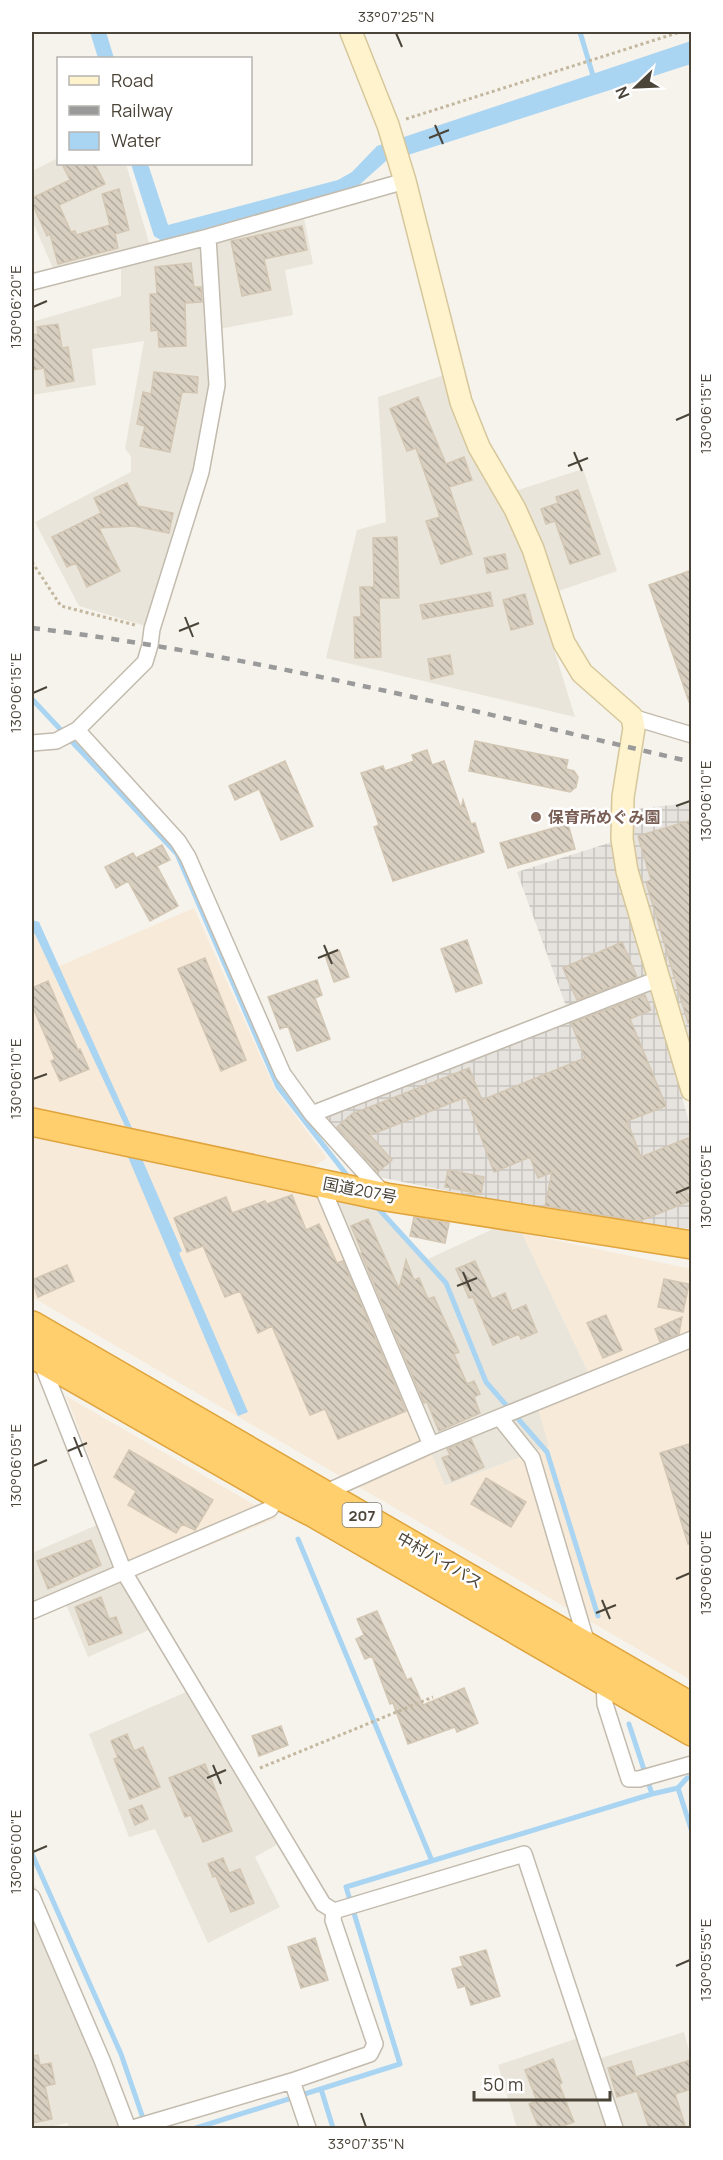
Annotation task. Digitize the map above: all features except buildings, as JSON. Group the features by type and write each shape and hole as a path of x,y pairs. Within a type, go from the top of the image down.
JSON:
{"highway":[{"name":"国道207号","path":"32,1122 386,1197 692,1245"},
{"name":"中村バイパス","path":"32,1325 285,1485"},
{"name":"中村バイパス","path":"36,1357 320,1503 588,1647 692,1707"},
{"name":"中村バイパス","path":"320,1503 604,1680 692,1732"}],"street":[{"path":"351,32 390,132 405,181 461,402 479,447 515,509 533,549 564,644 582,673 632,717 692,735"},
{"path":"32,282 208,237 405,181"},
{"path":"32,743 56,741 70,734 145,662 152,629 201,472 217,385 208,237"},
{"path":"632,717 634,728 622,797 622,839 627,871 692,1090"},
{"path":"70,734 178,841 188,856 283,1074 312,1114 386,1197"},
{"path":"312,1114 658,979"},
{"path":"320,1182 431,1445"},
{"path":"320,1503 431,1445 692,1339"},
{"path":"36,1357 124,1572 323,1904 338,1910 524,1854 615,2128"},
{"path":"509,1414 532,1458 588,1647"},
{"path":"32,1611 270,1509 285,1485"},
{"path":"604,1680 605,1704 628,1779 639,1779 692,1764"},
{"path":"32,1897 102,2060 138,2127 295,2092 369,2054 375,2044 333,1920 338,1910"},
{"path":"295,2092 308,2128"}],"path":[{"path":"390,132 581,63 680,32"},
{"path":"32,562 61,606 152,629"},
{"path":"245,1774 433,1697"}],"shaded area":[{"path":"57,158 57,165 126,165 150,246 302,207 313,264 285,270 293,315 219,329 221,388 159,630 79,606 35,522 131,472 131,456 125,449 144,341 92,349 96,385 32,395 32,322 121,296 121,266 58,280 32,220 32,171"},
{"path":"462,369 482,431 518,490 583,469 617,571 538,598 575,717 326,658 357,530 386,522 378,397"},
{"path":"691,803 692,1092 682,1097 691,1130 691,1229 601,1222 374,1176 314,1109 567,1009 517,872 631,836 633,809"},
{"path":"194,908 275,1089 327,1158 313,1167 32,1107 32,929 39,929 55,968"},
{"path":"32,1136 321,1196 445,1486 549,1446 534,1396 589,1374 522,1233 691,1269 691,1680 32,1297"},
{"path":"321,1196 379,1207 428,1259 493,1229 522,1233 589,1374 550,1446 444,1486"},
{"path":"66,1396 277,1518 135,1576"},
{"path":"113,1518 135,1576 165,1623 88,1657 66,1604 32,1618 32,1553"},
{"path":"200,1686 292,1836 255,1857 280,1907 208,1943 155,1829 129,1837 89,1734"},
{"path":"32,1879 108,2058 134,2128 69,2128 67,2123 47,2128 32,2128"},
{"path":"684,2032 691,2058 691,2128 517,2128 498,2065 593,2033 601,2058"}],"water":[{"path":"90,32 106,32 114,57 98,57"},
{"path":"691,41 691,64 386,161 358,186 162,241 154,236 131,165 148,165 168,225 338,180 352,172 377,146"},
{"path":"32,920 39,922 132,1128 125,1126 35,934 32,933"},
{"path":"128,1157 142,1159 182,1251 179,1253 248,1412 238,1416"}],"waterway":[{"path":"580,32 594,79"},
{"path":"32,699 177,854 278,1087 346,1174"},
{"path":"376,1206 446,1283 486,1382 547,1452 598,1616"},
{"path":"298,1539 432,1861"},
{"path":"629,1724 652,1794"},
{"path":"678,1788 687,1778 692,1777"},
{"path":"196,2128 400,2064 346,1887 678,1788 692,1832"},
{"path":"32,1854 121,2054 145,2124"},
{"path":"321,2089 333,2128"}],"railway":[{"path":"32,628 115,639 281,669 445,704 692,762"}],"place":[{"name":"保育所めぐみ園","path":"536,817"}]}
